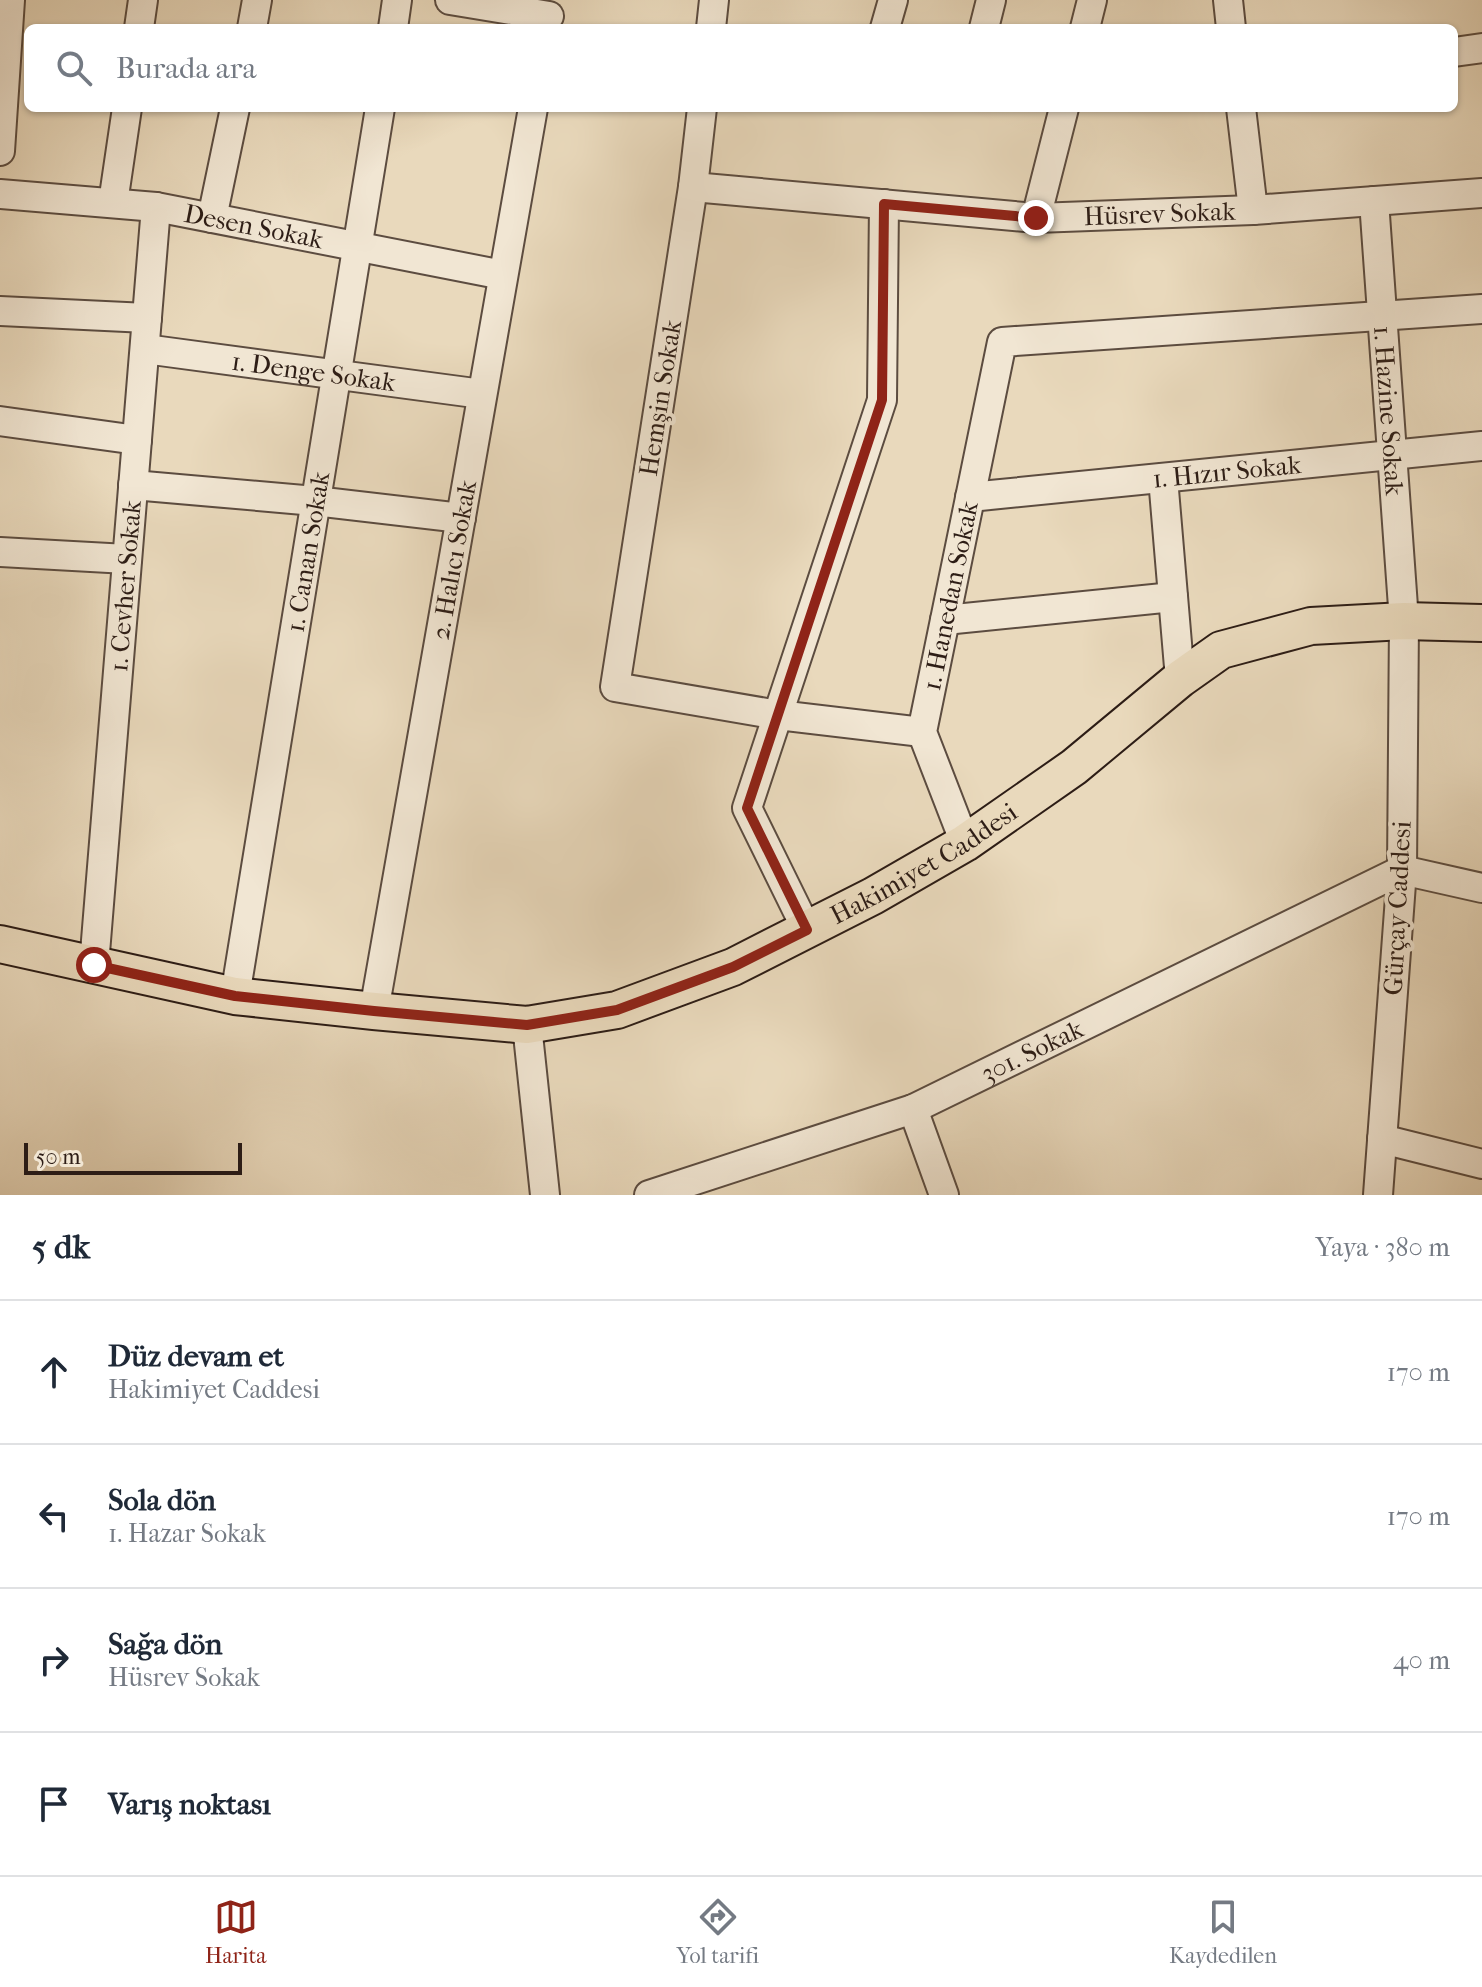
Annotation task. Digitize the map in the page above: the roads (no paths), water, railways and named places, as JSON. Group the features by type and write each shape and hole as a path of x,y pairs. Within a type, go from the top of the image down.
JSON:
{"main road":[{"name":"Hakimiyet Caddesi","path":"0,944 235,996 374,1011 527,1025 617,1010 733,967 873,896 965,843 1074,767 1180,679 1221,650 1311,626 1404,621 1482,623"}],"street":[{"path":"0,151 10,0"},
{"path":"140,24 143,0"},
{"path":"253,24 257,0"},
{"path":"394,24 397,0"},
{"path":"450,0 549,15"},
{"path":"711,24 714,0"},
{"path":"886,24 893,0"},
{"path":"985,24 991,0"},
{"path":"1086,24 1092,0"},
{"path":"1228,0 1231,24"},
{"path":"1458,51 1482,48"},
{"path":"113,203 126,112"},
{"path":"212,218 234,112"},
{"name":"1. Canan Sokak","path":"235,996 379,112"},
{"name":"2. Halıcı Sokak","path":"374,1011 532,112"},
{"name":"Hemşin Sokak","path":"702,112 693,187 615,687 778,715"},
{"path":"1036,218 1063,112"},
{"path":"1241,112 1253,210"},
{"name":"Hüsrev Sokak","path":"693,187 1036,218 1253,210 1482,193"},
{"name":"Desen Sokak","path":"0,194 156,207 503,275"},
{"name":"1. Hazine Sokak","path":"1374,201 1404,621"},
{"path":"807,930 747,808 882,400 884,204"},
{"name":"1. Cevher Sokak","path":"94,965 156,207"},
{"path":"1382,316 1482,309"},
{"path":"0,311 147,318"},
{"name":"1. Hanedan Sokak","path":"922,732 1002,342 1382,316"},
{"name":"1. Denge Sokak","path":"145,349 482,394"},
{"path":"0,421 137,440"},
{"name":"1. Hızır Sokak","path":"970,497 1482,446"},
{"path":"1163,478 1180,679"},
{"path":"133,485 461,518"},
{"path":"0,552 127,559"},
{"path":"945,620 1173,597"},
{"name":"Gürçay Caddesi","path":"1378,1195 1402,870 1404,621"},
{"path":"778,715 922,732 965,843"},
{"path":"1402,870 1482,888"},
{"name":"301. Sokak","path":"649,1195 913,1109 1402,870"},
{"path":"527,1025 545,1195"},
{"path":"913,1109 944,1195"},
{"path":"1382,1139 1482,1164"}]}
